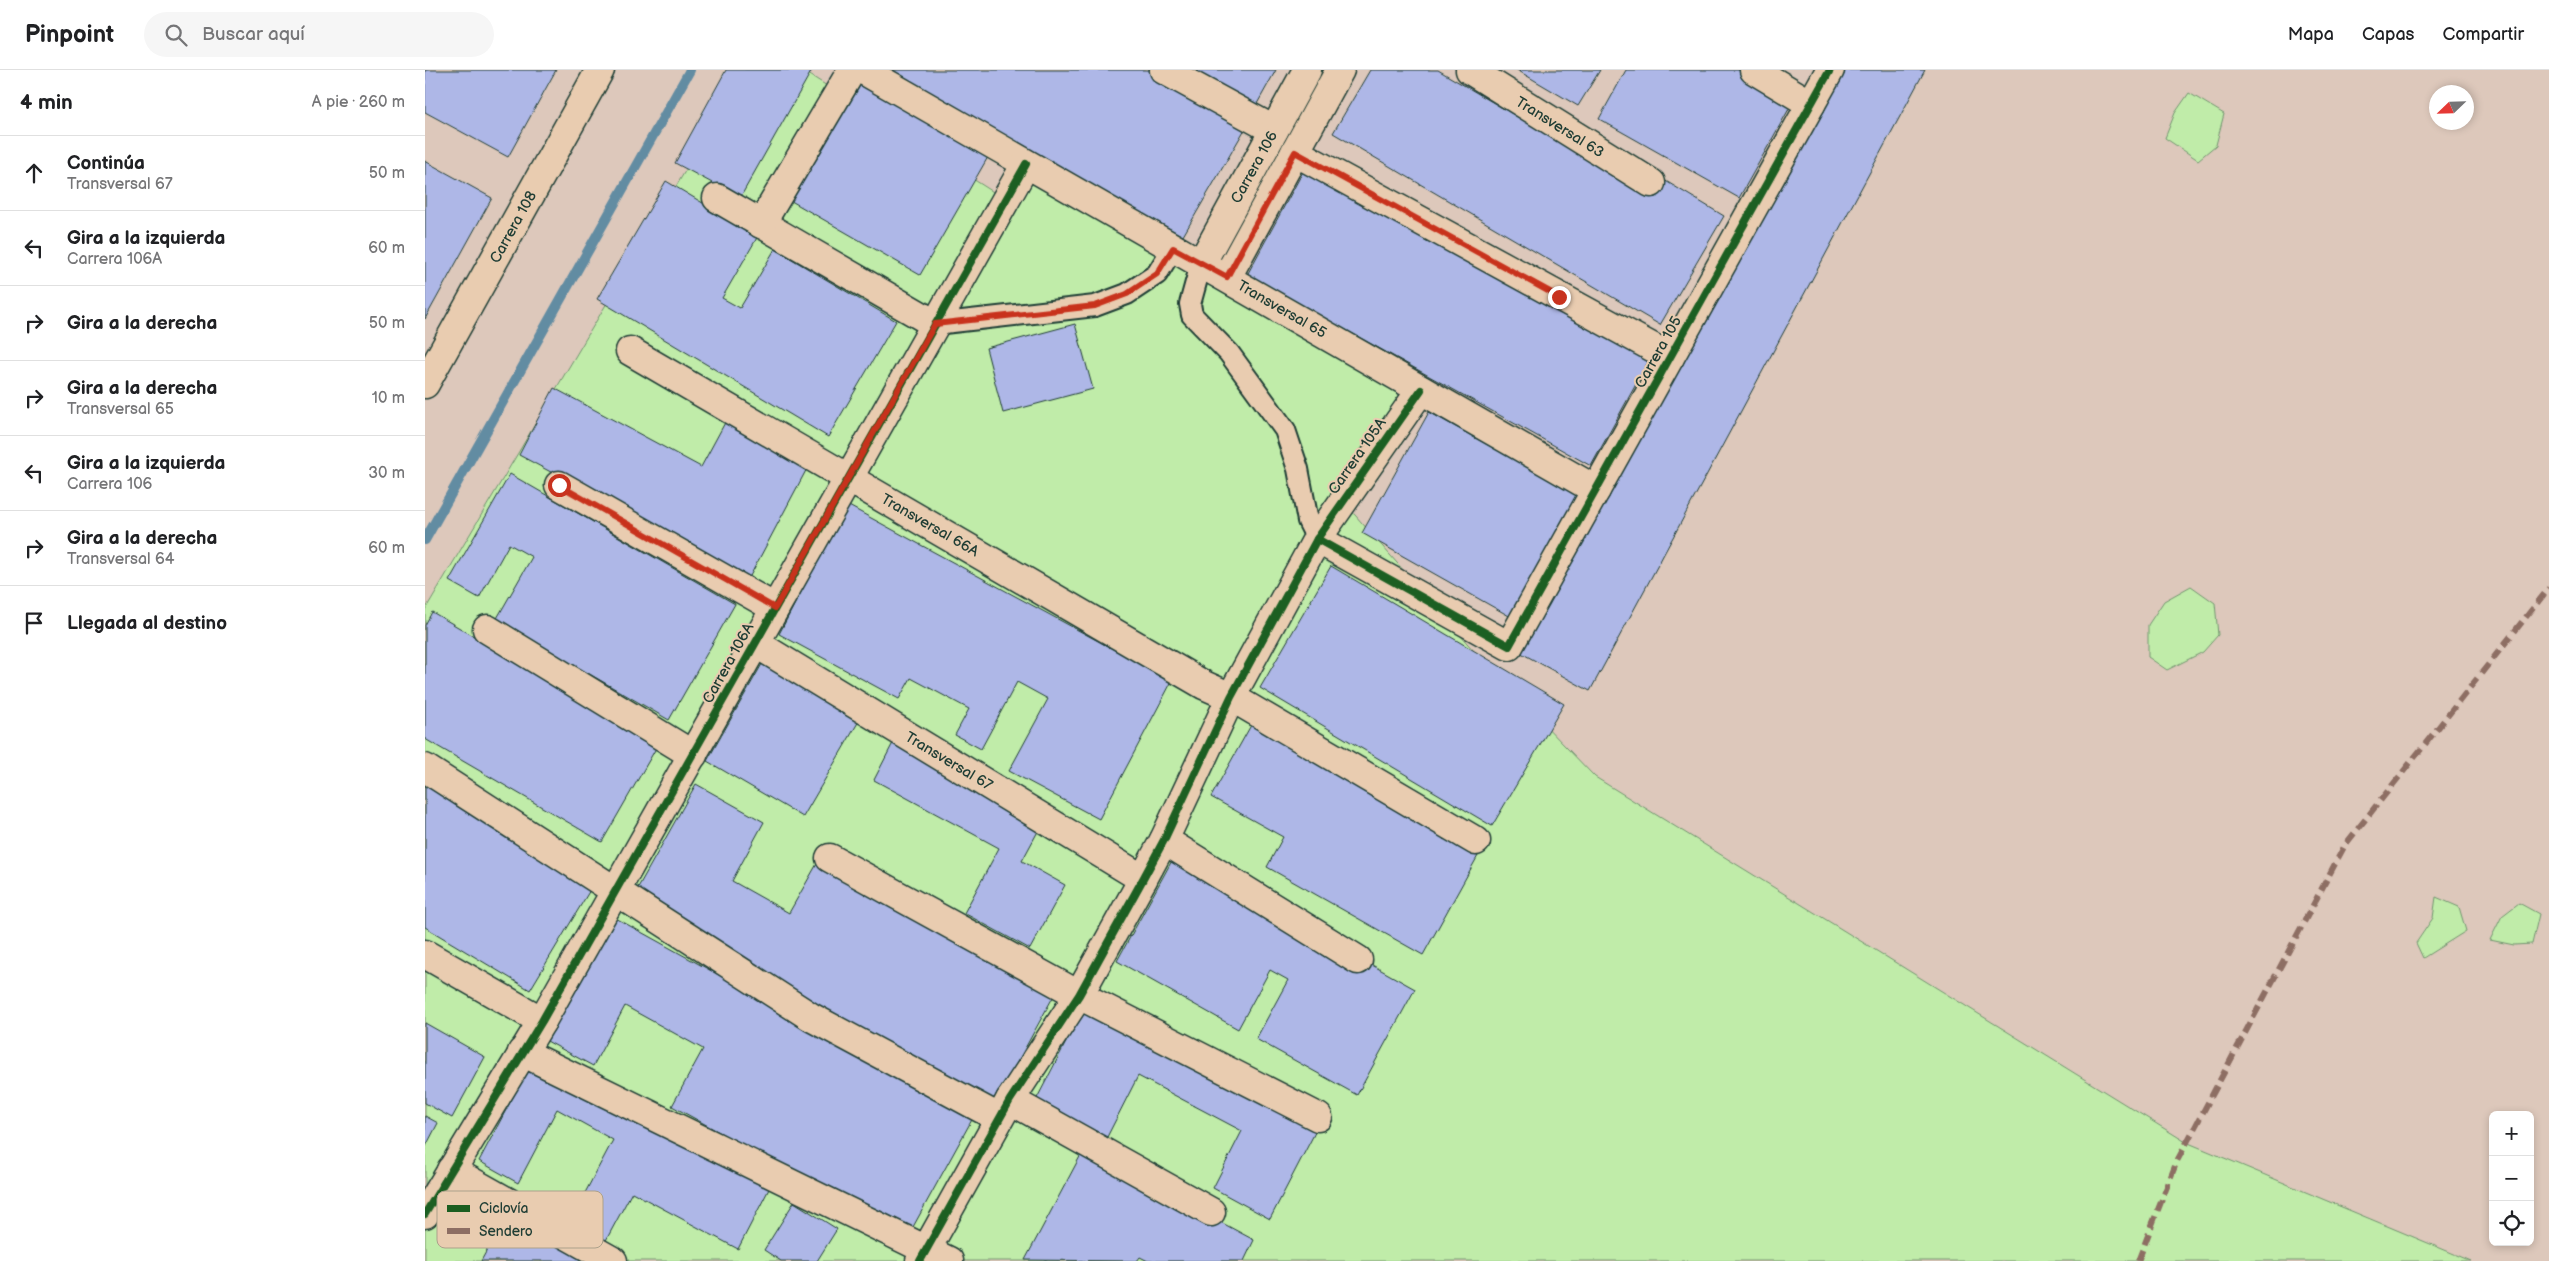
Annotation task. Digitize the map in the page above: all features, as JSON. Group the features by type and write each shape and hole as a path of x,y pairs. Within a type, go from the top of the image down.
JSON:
{"street":[{"path":"761,224 852,70"},
{"name":"Transversal 65","path":"863,70 1596,490"},
{"path":"1165,70 1274,130"},
{"name":"Carrera 106","path":"1201,264 1307,70"},
{"name":"Carrera 106","path":"1227,277 1340,70"},
{"name":"Transversal 63","path":"1470,70 1651,183"},
{"path":"1754,70 1811,104"},
{"name":"Carrera 105","path":"1317,538 1509,646 1830,70"},
{"name":"Carrera 108","path":"425,384 594,72"},
{"path":"1295,152 1670,357"},
{"name":"Carrera 106A","path":"439,1191 542,1021 1026,164"},
{"path":"717,198 935,324"},
{"name":"Transversal 66A","path":"630,350 1195,680 1231,697 1476,841"},
{"name":"Carrera 105A","path":"932,1257 1005,1109 1079,995 1164,840 1231,697 1317,538 1421,390"},
{"path":"559,485 775,608"},
{"path":"487,629 693,754"},
{"name":"Transversal 67","path":"755,643 1143,878"},
{"path":"425,768 615,893 811,1017 1005,1109 1211,1212"},
{"path":"1164,840 1359,960"},
{"path":"830,858 1079,995 1318,1117"},
{"path":"425,954 542,1021"},
{"path":"522,1052 932,1257"},
{"path":"451,1170 488,1191"},
{"name":"Carrera 106A","path":"425,1214 437,1194"},
{"path":"590,1248 613,1261"}],"lane":[{"path":"935,324 1095,306 1127,294 1157,274 1173,248"},
{"path":"1201,264 1190,304 1192,315 1229,353 1285,430 1297,469 1308,521 1317,538"}],"green space":[{"path":"745,70 802,70 1009,202 1028,168 1414,392 1348,507 1481,659 1595,777 2186,1142 2471,1261 425,1261 425,610"},
{"path":"2189,93 2224,114 2216,145 2198,160 2165,138 2175,113"},
{"path":"2191,586 2215,603 2218,635 2203,652 2167,670 2148,657 2148,625 2164,601"},
{"path":"2436,897 2459,907 2466,931 2423,958 2416,943 2433,918"},
{"path":"2519,903 2539,914 2532,944 2514,945 2490,940 2502,916"}],"building":[{"path":"425,70 556,70 508,157 425,112"},
{"path":"726,70 812,70 740,198 675,163"},
{"path":"880,70 1152,70 1249,122 1183,236"},
{"path":"1183,70 1276,70 1253,111"},
{"path":"1370,70 1438,70 1648,194 1664,180 1724,216 1660,325 1333,133"},
{"path":"1517,70 1600,70 1578,106"},
{"path":"1626,70 1740,70 1794,100 1739,198 1599,119"},
{"path":"1842,70 1925,70 1590,691 1514,649"},
{"path":"855,79 988,157 920,275 786,198"},
{"path":"425,161 492,198 425,319"},
{"path":"1306,166 1651,357 1591,466 1247,275"},
{"path":"666,181 758,236 722,298 740,308 775,249 896,321 828,437 597,299"},
{"path":"1075,324 1093,389 1003,413 986,348"},
{"path":"554,388 701,467 728,417 811,461 749,578 519,455"},
{"path":"1429,412 1579,496 1511,617 1362,533"},
{"path":"510,474 735,604 669,720 496,620 532,557 509,544 479,598 449,581"},
{"path":"847,505 1172,681 1099,819 1009,771 1048,699 1017,682 981,749 955,735 969,709 911,678 899,699 779,634"},
{"path":"1331,566 1564,704 1492,826 1260,688"},
{"path":"432,612 659,743 602,842 425,739 425,625"},
{"path":"766,657 863,714 803,817 707,761"},
{"path":"1255,718 1484,845 1423,955 1267,867 1283,837 1211,797"},
{"path":"894,741 1043,822 1022,861 1065,885 1030,949 964,913 999,848 874,780"},
{"path":"425,784 593,885 530,990 425,927"},
{"path":"696,784 764,822 732,881 789,913 822,855 1058,988 994,1105 631,900"},
{"path":"1175,855 1415,989 1357,1095 1256,1039 1288,980 1270,970 1238,1029 1117,961"},
{"path":"612,916 974,1116 908,1236 672,1106 703,1049 625,1006 593,1066 545,1040"},
{"path":"1091,994 1323,1117 1270,1219 1213,1188 1242,1131 1138,1076 1105,1141 1034,1104"},
{"path":"425,1023 485,1057 452,1118 425,1103"},
{"path":"533,1059 770,1187 738,1249 632,1192 604,1244 603,1191 586,1191 613,1140 557,1109 518,1183 479,1161"},
{"path":"425,1116 438,1123 425,1148"},
{"path":"1084,1149 1254,1240 1244,1261 1148,1261 1140,1257 1137,1261 1025,1260"},
{"path":"794,1202 837,1229 817,1261 781,1261 764,1250"},
{"path":"488,1248 561,1248 585,1261 481,1261"}],"waterway":[{"path":"425,540 690,70"}],"marked path":[{"path":"2138,1261 2177,1161 2345,845 2549,588"}],"cycle path":[{"path":"1317,539 1509,646 1830,70"},
{"path":"439,1191 542,1021 1026,164"},
{"path":"920,1261 1010,1100 1079,995 1143,879 1164,840 1231,697 1317,539 1421,390"},
{"path":"425,1214 437,1194"}],"route":[{"path":"559,485 775,608 935,324 1095,306 1127,294 1157,274 1173,248 1227,277 1295,152 1559,297"}]}
